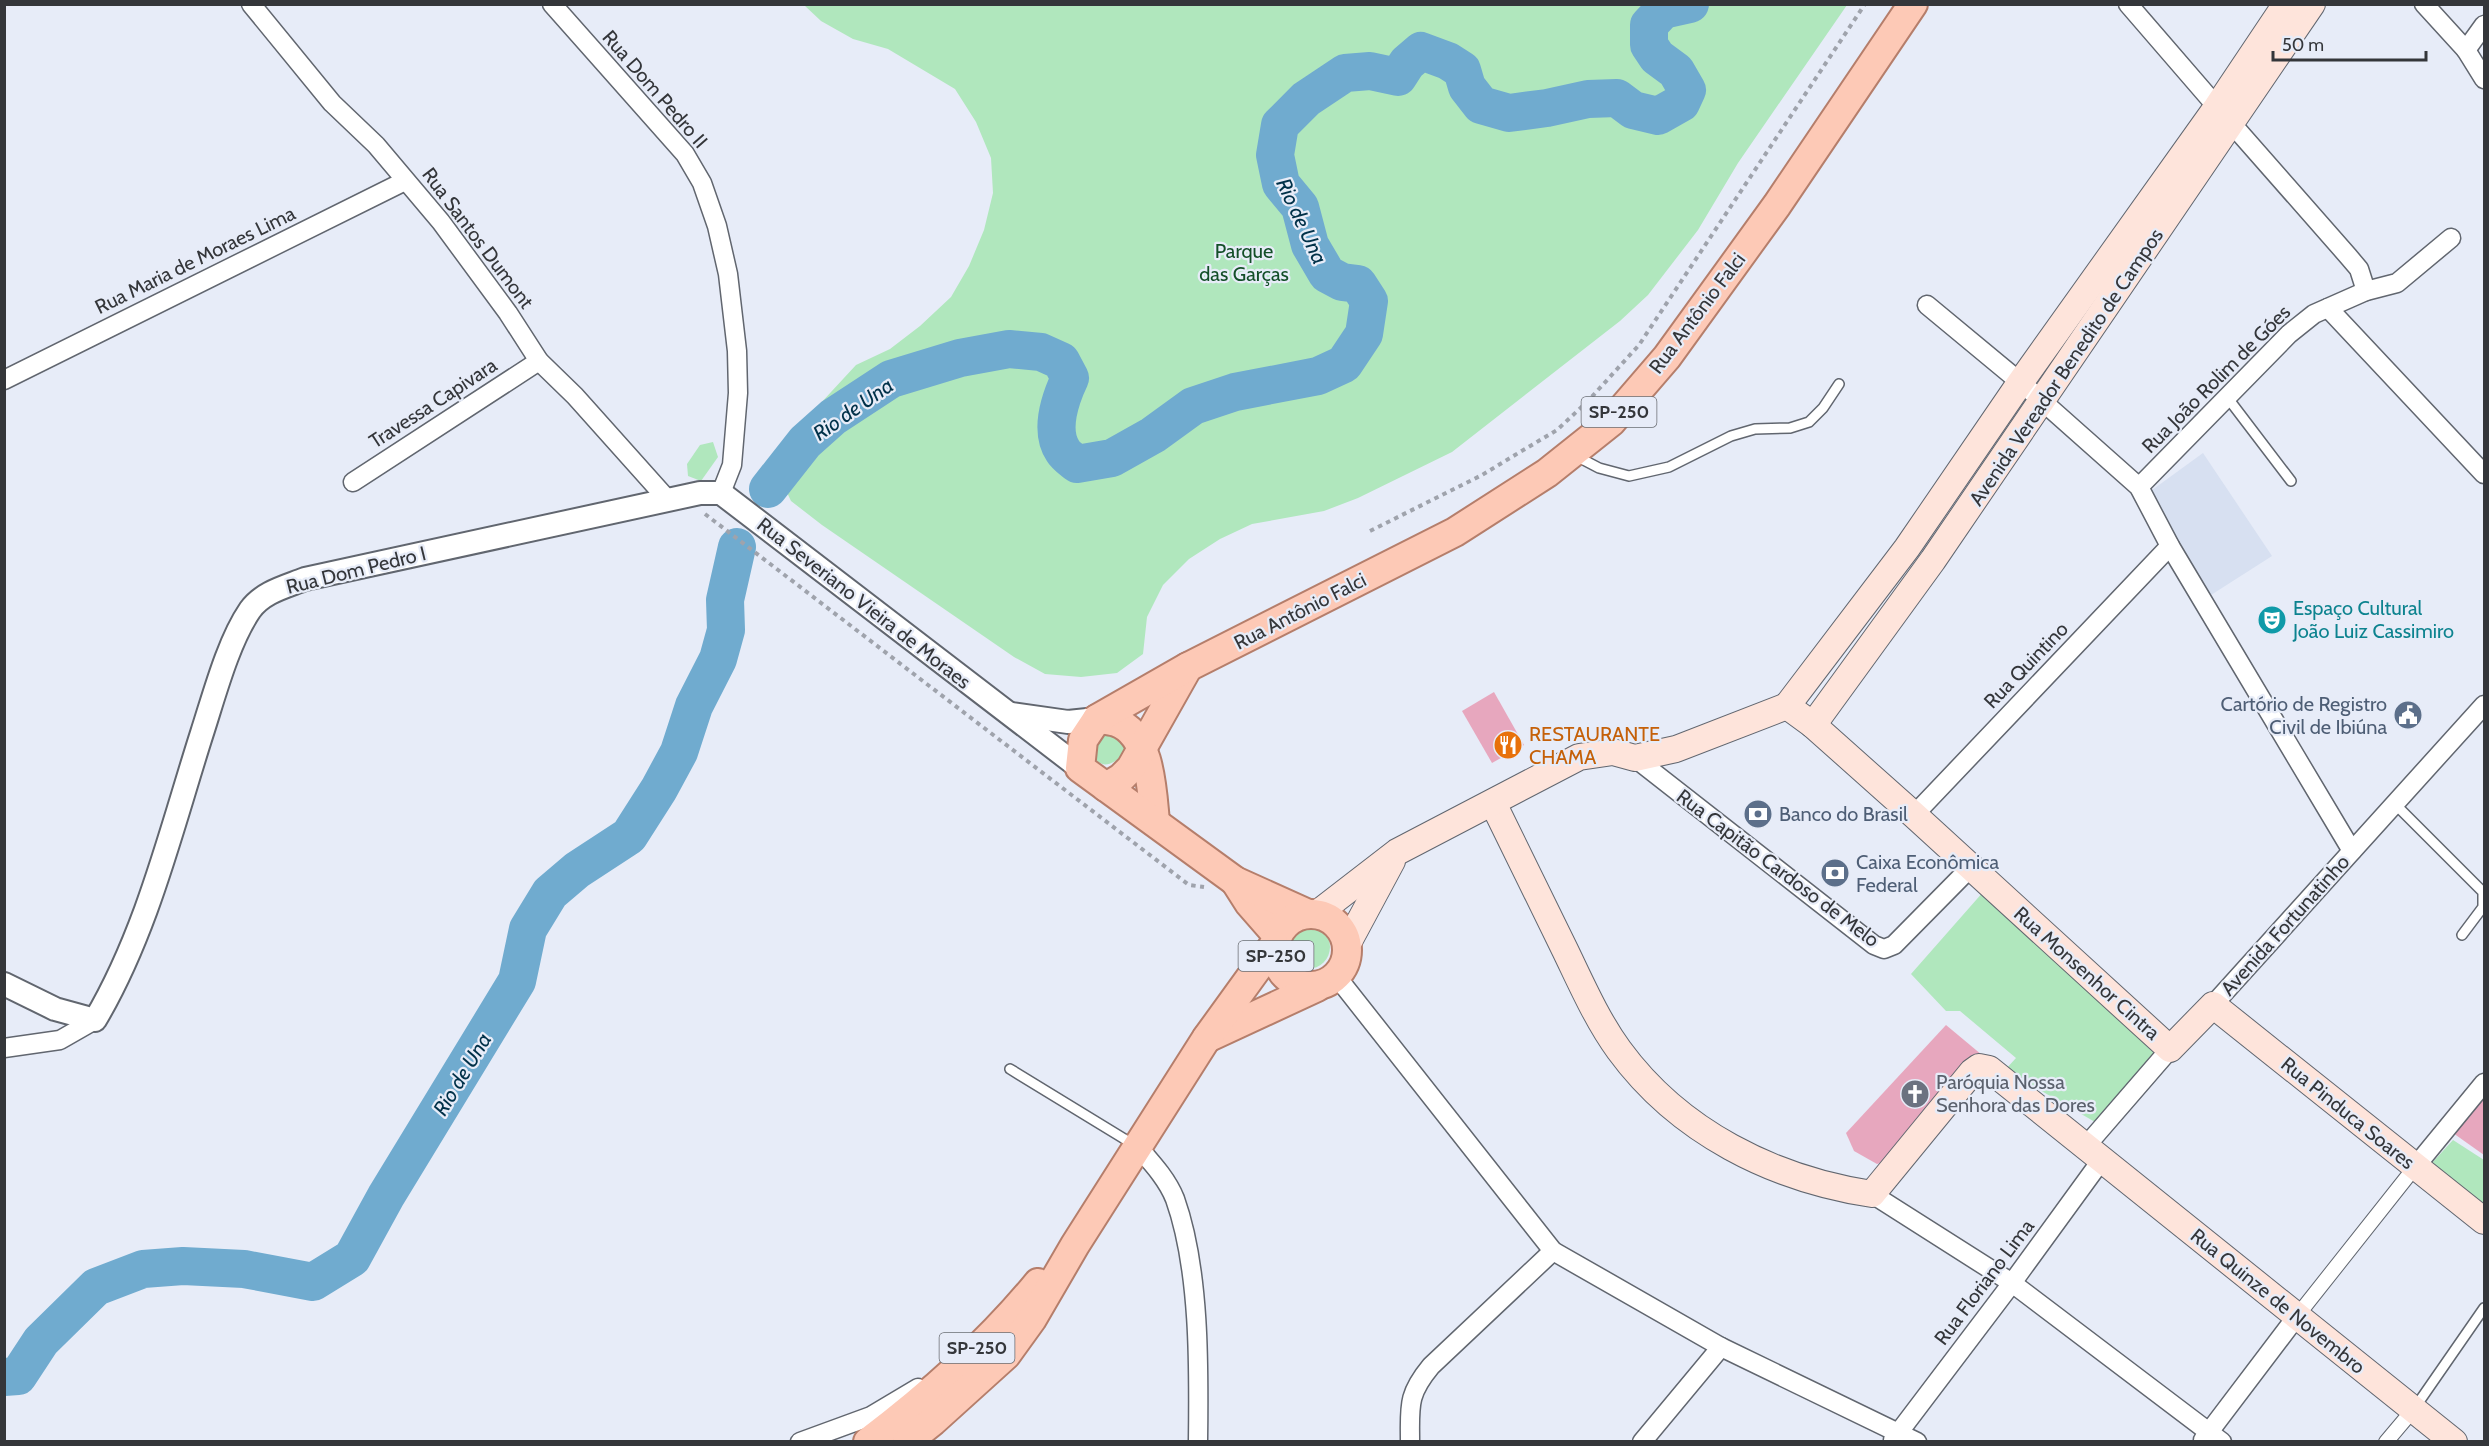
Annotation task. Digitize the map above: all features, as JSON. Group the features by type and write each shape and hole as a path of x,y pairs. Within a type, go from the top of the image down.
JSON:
{"main road":[{"name":"Rua Antônio Falci","path":"1097,719 1188,667 1455,532 1547,473 1611,422 1667,357 1777,205 1913,4"},
{"name":"Avenida Vereador Benedito de Campos","path":"1813,725 1933,560 2042,401 2225,116 2286,4"},
{"name":"Avenida Vereador Benedito de Campos","path":"1787,706 1907,548 2020,383 2312,4"},
{"path":"1907,548 1933,560"},
{"path":"1106,787 1121,778 1131,768 1188,667"},
{"path":"1312,913 1397,852 1579,757 1613,752 1635,758 1685,746 1787,706"},
{"name":"Rua Monsenhor Cintra","path":"1787,706 1813,725 1914,815 2170,1049"},
{"path":"1080,768 1083,740 1097,719"},
{"name":"Rua Severiano Vieira de Moraes","path":"1097,719 1117,722 1130,732 1141,748 1148,767 1155,822"},
{"name":"Rua Severiano Vieira de Moraes","path":"1080,768 1232,879 1312,913"},
{"path":"1493,803 1585,992 1619,1049 1663,1100 1707,1133 1744,1156 1790,1175 1834,1188 1872,1194 1979,1066 1989,1069 2094,1152"},
{"path":"1348,943 1397,852"},
{"name":"Rua Severiano Vieira de Moraes","path":"1232,879 1276,940"},
{"name":"SP-250","path":"870,1429 905,1429 933,1421 1006,1354 1032,1319 1075,1245 1206,1039 1276,940 1284,924 1294,917 1312,913 1337,924 1348,943 1347,961 1327,982 1206,1039"},
{"name":"SP-250","path":"1276,940 1278,968 1295,983 1327,982"},
{"name":"Avenida Fortunatinho","path":"2170,1049 2213,1005"},
{"name":"Rua Pinduca Soares","path":"2213,1005 2484,1221"},
{"name":"Rua Quinze de Novembro","path":"2094,1152 2454,1442"},
{"name":"SP-250","path":"905,1429 964,1362 1075,1245"}],"street":[{"name":"Rua Santos Dumont","path":"251,4 332,103 375,145 441,222 508,313 538,361 675,498"},
{"name":"Rua Dom Pedro II","path":"552,4 686,154 702,183 717,226 728,274 737,351 738,393 732,465 722,493"},
{"path":"2128,4 2349,256 2359,269 2366,291"},
{"path":"2424,4 2466,50 2484,80"},
{"path":"2466,50 2484,25"},
{"name":"Rua Maria de Moraes Lima","path":"4,381 405,181"},
{"name":"Rua João Rolim de Góes","path":"2139,487 2289,334 2314,314 2366,291 2397,283 2451,238"},
{"path":"1927,305 2042,401 2139,487 2170,546 2352,851"},
{"path":"2328,308 2484,474"},
{"name":"Travessa Capivara","path":"353,482 538,361"},
{"name":"Rua Dom Pedro I","path":"95,1020 112,991 144,916 213,699 238,632 251,609 266,594 305,579 675,498 700,493 722,493"},
{"name":"Rua Severiano Vieira de Moraes","path":"722,493 1006,714 1080,768"},
{"name":"Rua Quintino","path":"1914,815 2170,546"},
{"name":"Avenida Fortunatinho","path":"2213,1005 2484,705"},
{"name":"Rua Severiano Vieira de Moraes","path":"1006,714 1068,722 1097,719"},
{"name":"Rua Capitão Cardoso de Melo","path":"1635,758 1874,945 1884,949 1894,945 1971,867"},
{"path":"1327,982 1553,1251 1721,1347 1907,1439"},
{"path":"4,984 55,1009 95,1020"},
{"path":"4,1048 60,1040 95,1020"},
{"name":"Avenida Fortunatinho","path":"2094,1152 2170,1049"},
{"path":"1872,1194 2012,1283 2211,1438 2297,1316 2484,1083"},
{"path":"1138,1147 1160,1172 1175,1198 1183,1230 1195,1292 1198,1442"},
{"name":"Rua Floriano Lima","path":"1907,1439 2012,1283 2094,1152"},
{"path":"1410,1442 1410,1399 1418,1382 1431,1366 1553,1251"},
{"path":"1642,1442 1721,1347"},
{"path":"800,1442 870,1429 964,1362"},
{"path":"2386,1442 2413,1410"}],"lane":[{"path":"1571,454 1599,468 1629,476 1669,467 1731,436 1755,429 1790,428 1809,422 1823,408 1839,384"},
{"path":"2227,397 2291,481"},
{"path":"2396,804 2483,892 2483,907 2462,935"},
{"path":"1010,1069 1138,1147"},
{"path":"2413,1410 2484,1308"}],"path":[{"path":"1370,531 1507,460 1557,430 1588,401 1639,345 1865,4"},
{"path":"675,498 1189,885 1197,888 1213,886 1232,879"}],"shaded area":[{"path":"2203,453 2272,556 2211,595 2148,493"}],"green space":[{"name":"Parque das Garças","path":"804,5 1847,5 1738,163 1698,230 1648,295 1620,321 1452,452 1358,498 1324,511 1252,524 1220,539 1189,559 1163,585 1147,617 1143,654 1117,673 1081,677 1045,674 1014,657 822,525 791,501 772,461 794,432 856,365 890,349 920,326 951,297 969,266 984,230 993,193 991,158 976,122 955,89 888,49 853,39 821,21"},
{"path":"713,442 718,457 701,481 688,476 687,464 700,445"},
{"path":"1109,728 1127,749 1112,763 1102,764 1094,756 1092,740"},
{"path":"1984,891 2163,1048 2095,1122 2005,1070 2016,1058 1960,1011 1946,1011 1911,974"},
{"path":"1308,925 1323,932 1330,947 1323,962 1308,969 1293,962 1286,947 1293,932"},
{"path":"2453,1140 2484,1160 2484,1206 2431,1164"}],"building":[{"path":"1494,692 1524,745 1492,763 1462,711"},
{"name":"Paróquia Nossa Senhora das Dores","path":"1946,1025 1982,1055 1891,1160 1877,1164 1854,1151 1846,1133"},
{"path":"2484,1093 2484,1155 2453,1133"}],"waterway":[{"name":"Rio de Una","path":"768,489 805,442 833,417 891,379 960,358 1009,349 1041,352 1061,361 1070,378 1060,404 1057,433 1063,451 1077,464 1112,458 1153,435 1193,406 1235,392 1318,376 1344,364 1364,334 1369,301 1358,284 1342,282 1327,274 1310,245 1300,207 1281,184 1275,155 1280,125 1306,99 1345,73 1370,71 1398,77 1407,63 1421,51 1448,61 1462,70 1467,87 1481,105 1509,113 1588,99 1617,98 1633,110 1658,116 1681,103 1687,90 1676,71 1657,57 1649,45 1649,25 1663,10 1690,4"},
{"name":"Rio de Una","path":"4,1377 18,1376 41,1341 96,1287 143,1269 183,1266 244,1269 313,1282 352,1258 386,1196 517,981 528,929 550,893 577,870 629,836 659,789 679,752 694,706 718,659 726,630 725,600 737,547"}],"place":[{"name":"Espaço Cultural João Luiz Cassimiro","path":"2272,620"},
{"name":"Cartório de Registro Civil de Ibiúna","path":"2408,715"},
{"name":"RESTAURANTE CHAMA","path":"1508,745"},
{"name":"Banco do Brasil","path":"1758,814"},
{"name":"Caixa Econômica Federal","path":"1835,873"},
{"name":"Paróquia Nossa Senhora das Dores","path":"1915,1094"}]}
